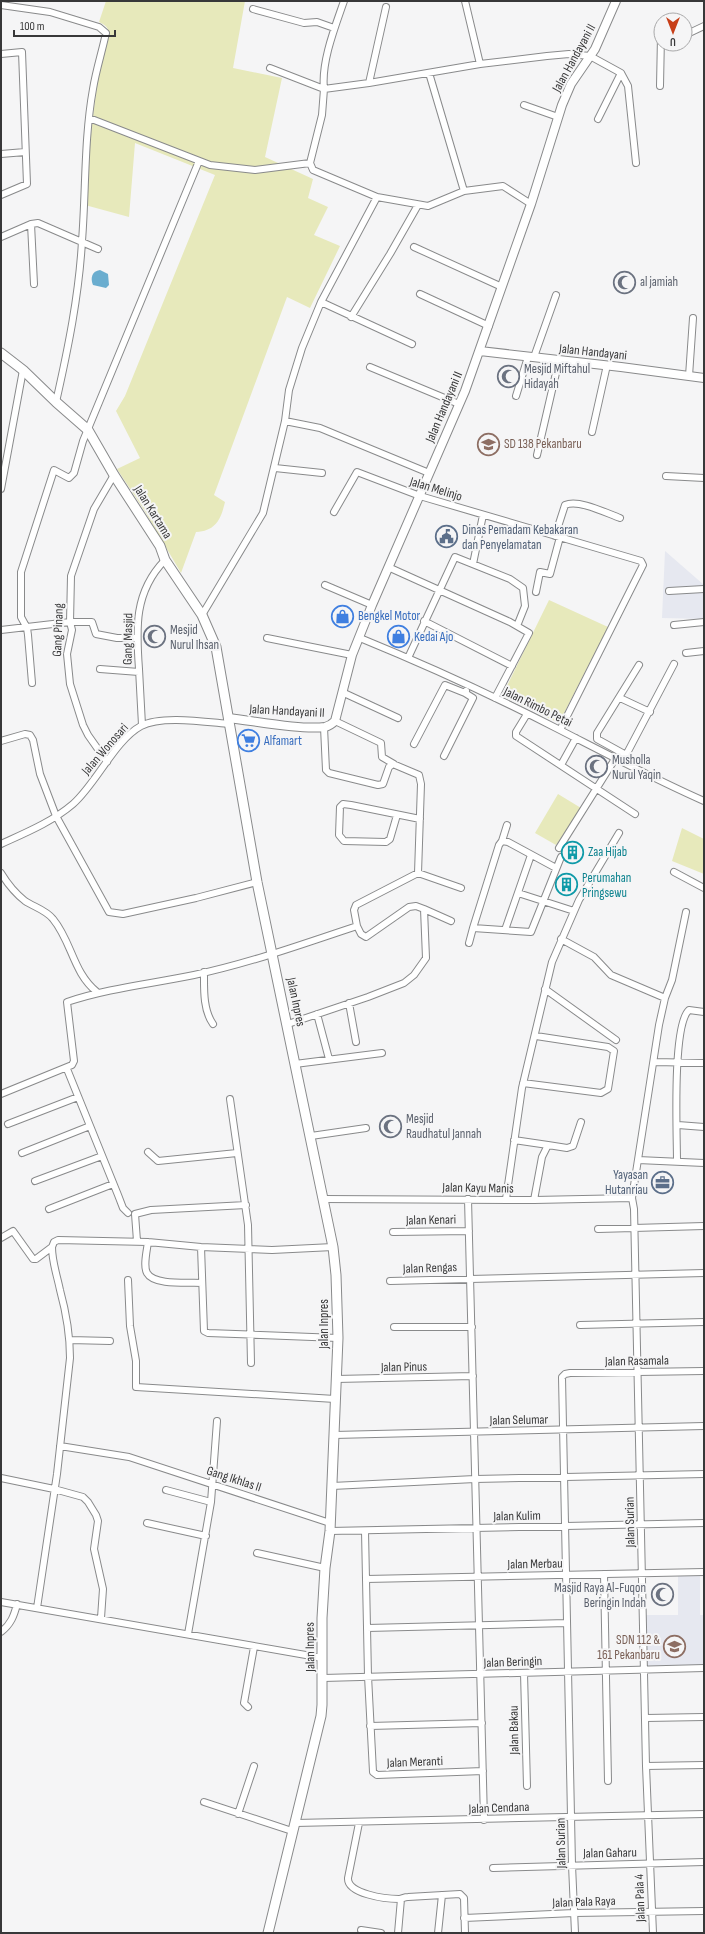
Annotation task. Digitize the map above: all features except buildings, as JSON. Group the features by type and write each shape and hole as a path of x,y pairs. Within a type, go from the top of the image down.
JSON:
{"main road":[{"name":"Jalan Kartama","path":"1,353 23,370 88,430 114,475 160,546 165,560 202,615 216,647 228,721"},
{"name":"Jalan Inpres","path":"228,721 257,882 288,1024 333,1247 336,1275 338,1338 330,1527 325,1568 322,1618 323,1678 321,1716 268,1933"}],"street":[{"path":"344,1 334,28 323,80 324,89 322,114 310,163 312,170 377,197 418,205 428,206 464,191 503,186 531,204"},
{"path":"465,1 480,64"},
{"name":"Jalan Handayani II","path":"228,721 324,727 332,724 335,720 344,693 352,655 388,567 460,404 480,351 531,204 558,117 571,84 590,56 616,1"},
{"path":"1,5 50,12 104,30 106,33 98,62 89,118 82,243 70,343 56,402"},
{"path":"369,83 386,7"},
{"path":"253,10 304,23 317,22 334,28"},
{"path":"693,31 704,26"},
{"path":"1,54 22,52 27,184 1,195"},
{"path":"660,86 661,52"},
{"path":"270,68 324,89 480,64 569,54 590,56 621,73 628,86 636,163"},
{"path":"429,73 464,191"},
{"path":"598,119 621,73"},
{"path":"524,105 558,117"},
{"path":"89,118 199,161 222,168 255,170 310,163"},
{"path":"1,154 25,152"},
{"path":"32,683 27,628 21,617 21,572 54,470 71,478 74,473 83,441 199,161"},
{"path":"202,615 263,512 275,468 285,421 289,390 302,348 321,302 377,197"},
{"path":"351,317 418,205"},
{"path":"31,224 34,284"},
{"path":"1,237 31,224 41,224 98,249"},
{"path":"414,247 502,287"},
{"path":"420,294 489,326"},
{"path":"516,396 556,295"},
{"path":"321,302 412,344"},
{"path":"689,376 693,318"},
{"name":"Jalan Handayani","path":"480,351 704,378"},
{"path":"536,455 559,360"},
{"path":"592,432 606,365"},
{"path":"370,367 460,404"},
{"path":"1,489 23,370"},
{"path":"285,421 320,428 345,436 429,472"},
{"path":"275,468 322,473"},
{"name":"Jalan Melinjo","path":"334,512 357,472 420,496 641,561 642,565 560,730"},
{"name":"Gang Pinang","path":"107,762 88,735 70,684 67,654 72,634 70,622 71,576 94,509 114,475"},
{"path":"666,476 704,478"},
{"path":"536,592 540,572 550,574 565,505 579,504 620,518"},
{"path":"473,564 483,515"},
{"path":"408,658 455,557 510,579 523,588 525,606 517,626"},
{"name":"Gang Masjid","path":"142,725 137,638 138,612 146,586 154,571 165,560"},
{"path":"388,567 517,626 529,633 495,698"},
{"path":"325,585 372,605"},
{"path":"669,591 704,589"},
{"path":"1,630 70,622 92,622 96,634 117,638 137,638"},
{"path":"424,622 512,666"},
{"path":"674,625 704,622"},
{"path":"266,638 352,655"},
{"name":"Jalan Rimbo Petai","path":"360,638 408,658 495,698 615,759 704,801"},
{"path":"686,653 704,651"},
{"path":"623,762 674,664"},
{"path":"626,755 597,739 597,733 639,665"},
{"path":"100,669 139,672"},
{"path":"414,744 445,685 473,698 444,756"},
{"path":"465,694 468,686"},
{"path":"344,693 398,718"},
{"path":"620,698 650,712"},
{"path":"527,714 516,732 516,736 635,814"},
{"name":"Jalan Wonosari","path":"1,844 30,831 56,816 73,803 119,746 142,725 170,720 228,721"},
{"path":"335,720 381,743 382,756 394,765 419,775 421,784 418,873"},
{"path":"324,727 326,770 329,773 382,785 385,782 389,767 394,765"},
{"path":"1,741 25,734 30,735 33,740 40,774 56,816 109,912 116,914 130,912 196,898 257,882"},
{"path":"561,765 576,738"},
{"path":"559,848 615,759"},
{"path":"397,815 390,839 386,842 344,841 339,835 340,807 343,804 420,819"},
{"path":"469,943 499,845 502,841 507,825"},
{"path":"506,1199 523,1082 536,1036 552,962 574,910 619,833"},
{"path":"502,841 508,842 556,868"},
{"path":"506,930 532,855"},
{"path":"473,928 531,932 542,900 561,857"},
{"path":"674,872 704,888"},
{"path":"1,873 8,884 25,901 53,918 87,984 97,992"},
{"path":"451,920 424,908 416,906 409,907 366,937 361,934 357,926 355,914 356,905 418,873 461,888"},
{"path":"518,893 574,910"},
{"path":"288,1024 404,983 414,975 426,958 424,908"},
{"name":"Jalan Surian","path":"648,1815 635,1228 632,1198 665,998 672,980 686,912"},
{"path":"1,1094 67,1068 74,1061 67,1002 97,992 204,972 273,954 357,926"},
{"path":"561,939 594,957 611,975 665,998"},
{"path":"204,972 204,993 208,1017 213,1024"},
{"path":"545,989 616,1040"},
{"path":"349,1003 356,1042"},
{"path":"677,1161 677,1062 683,1017 689,1010 704,1012"},
{"path":"317,1014 329,1060"},
{"path":"523,1082 601,1093 608,1089 614,1051 608,1047 536,1036"},
{"path":"295,1064 382,1053"},
{"path":"654,1062 704,1063"},
{"path":"67,1068 123,1208 128,1213"},
{"path":"8,1124 78,1098"},
{"path":"230,1099 237,1153 246,1204 250,1250 251,1363"},
{"path":"514,1140 567,1148 572,1146 581,1122"},
{"path":"678,1125 704,1127"},
{"path":"22,1153 90,1126"},
{"path":"310,1136 366,1128"},
{"path":"534,1200 542,1156 548,1145"},
{"path":"148,1152 158,1161 237,1153"},
{"path":"35,1181 102,1156"},
{"path":"638,1160 704,1163"},
{"path":"49,1209 113,1184"},
{"name":"Jalan Kayu Manis","path":"323,1199 534,1200 632,1198"},
{"path":"468,1199 472,1327 474,1479 480,1626 484,1820"},
{"path":"137,1241 135,1214 151,1210 246,1204"},
{"path":"598,1228 704,1226"},
{"path":"1,1238 13,1231 33,1259 38,1258 58,1240 137,1241 250,1250 333,1247"},
{"name":"Jalan Kenari","path":"393,1232 469,1231"},
{"path":"148,1242 147,1270 153,1278 164,1282 202,1283"},
{"path":"37,1608 60,1446 70,1358 70,1340 61,1290 54,1268 52,1247"},
{"path":"201,1247 204,1331 213,1334 251,1336 338,1338"},
{"name":"Jalan Rengas","path":"390,1281 704,1273"},
{"path":"128,1280 130,1326 136,1361 136,1387 335,1399"},
{"path":"580,1325 704,1322"},
{"path":"394,1327 472,1327"},
{"path":"70,1340 110,1341"},
{"name":"Jalan Rasamala","path":"570,1373 704,1371"},
{"name":"Jalan Surian","path":"570,1373 565,1374 561,1381 572,1865 575,1933"},
{"name":"Jalan Pinus","path":"336,1379 473,1376"},
{"path":"188,1634 212,1502 217,1421"},
{"name":"Jalan Selumar","path":"334,1435 704,1426"},
{"name":"Gang Ikhlas II","path":"60,1446 127,1456 213,1484 330,1527"},
{"path":"332,1486 474,1479 704,1474"},
{"path":"1,1478 54,1489 83,1497 97,1518 94,1549 103,1589 101,1618"},
{"path":"166,1490 212,1502"},
{"path":"147,1523 206,1536"},
{"name":"Jalan Kulim","path":"330,1527 366,1531 704,1523"},
{"name":"Jalan Meranti","path":"366,1531 368,1676 372,1766 374,1774 483,1771"},
{"path":"257,1552 325,1568"},
{"name":"Jalan Merbau","path":"366,1580 477,1576 704,1572"},
{"path":"604,1574 608,1781"},
{"path":"1,1602 101,1618 254,1647 323,1658"},
{"path":"1,1632 9,1626 14,1616 17,1604"},
{"path":"367,1628 567,1623"},
{"path":"248,1708 244,1703 254,1647"},
{"name":"Jalan Beringin","path":"323,1678 704,1668"},
{"name":"Jalan Bakau","path":"524,1673 527,1786"},
{"path":"646,1718 704,1717"},
{"path":"370,1726 482,1723"},
{"path":"646,1766 704,1764"},
{"path":"238,1814 254,1766"},
{"name":"Jalan Cendana","path":"204,1802 238,1814 294,1827 359,1823 704,1814"},
{"name":"Jalan Pala 4","path":"648,1815 653,1933"},
{"path":"359,1823 348,1878 349,1885 352,1888 371,1895 401,1899 408,1897 460,1894 464,1898 465,1933"},
{"name":"Jalan Gaharu","path":"493,1868 704,1862"},
{"path":"438,1933 442,1895"},
{"path":"398,1933 401,1899"},
{"name":"Jalan Pala Raya","path":"464,1918 574,1913 704,1911"},
{"path":"361,1930 381,1933"}],"shaded area":[{"path":"665,551 704,585 704,619 662,618"},
{"name":"SDN 112 & 161 Pekanbaru","path":"700,1574 700,1615 704,1615 704,1665 647,1666 646,1615 678,1615 678,1575"}],"green space":[{"path":"106,1 245,1 233,68 282,78 265,157 313,179 308,198 328,207 314,235 340,246 310,308 287,297 214,495 225,502 222,514 213,527 196,532 181,573 144,510 117,469 140,458 116,411 125,396 215,175 135,143 129,217 85,205 95,98 101,63 109,34 105,25 99,22"},
{"path":"549,600 608,627 559,723 502,696"},
{"path":"558,794 581,808 556,845 535,833"},
{"path":"682,828 704,839 704,874 672,861"}],"water":[{"path":"100,270 108,274 109,285 106,288 93,285 92,282 93,273"}],"place":[{"name":"al jamiah","path":"624,282"},
{"name":"Mesjid Miftahul Hidayah","path":"508,376"},
{"name":"SD 138 Pekanbaru","path":"489,444"},
{"name":"Dinas Pemadam Kebakaran dan Penyelamatan","path":"446,537"},
{"name":"Bengkel Motor","path":"342,616"},
{"name":"Mesjid Nurul Ihsan","path":"154,637"},
{"name":"Kedai Ajo","path":"398,637"},
{"name":"Alfamart","path":"249,741"},
{"name":"Musholla Nurul Yaqin","path":"596,767"},
{"name":"Zaa Hijab","path":"572,852"},
{"name":"Perumahan Pringsewu","path":"566,885"},
{"name":"Mesjid Raudhatul Jannah","path":"390,1126"},
{"name":"Yayasan Hutanriau","path":"663,1182"},
{"name":"Masjid Raya Al-Fuqon Beringin Indah","path":"662,1595"},
{"name":"SDN 112 & 161 Pekanbaru","path":"675,1647"}]}
